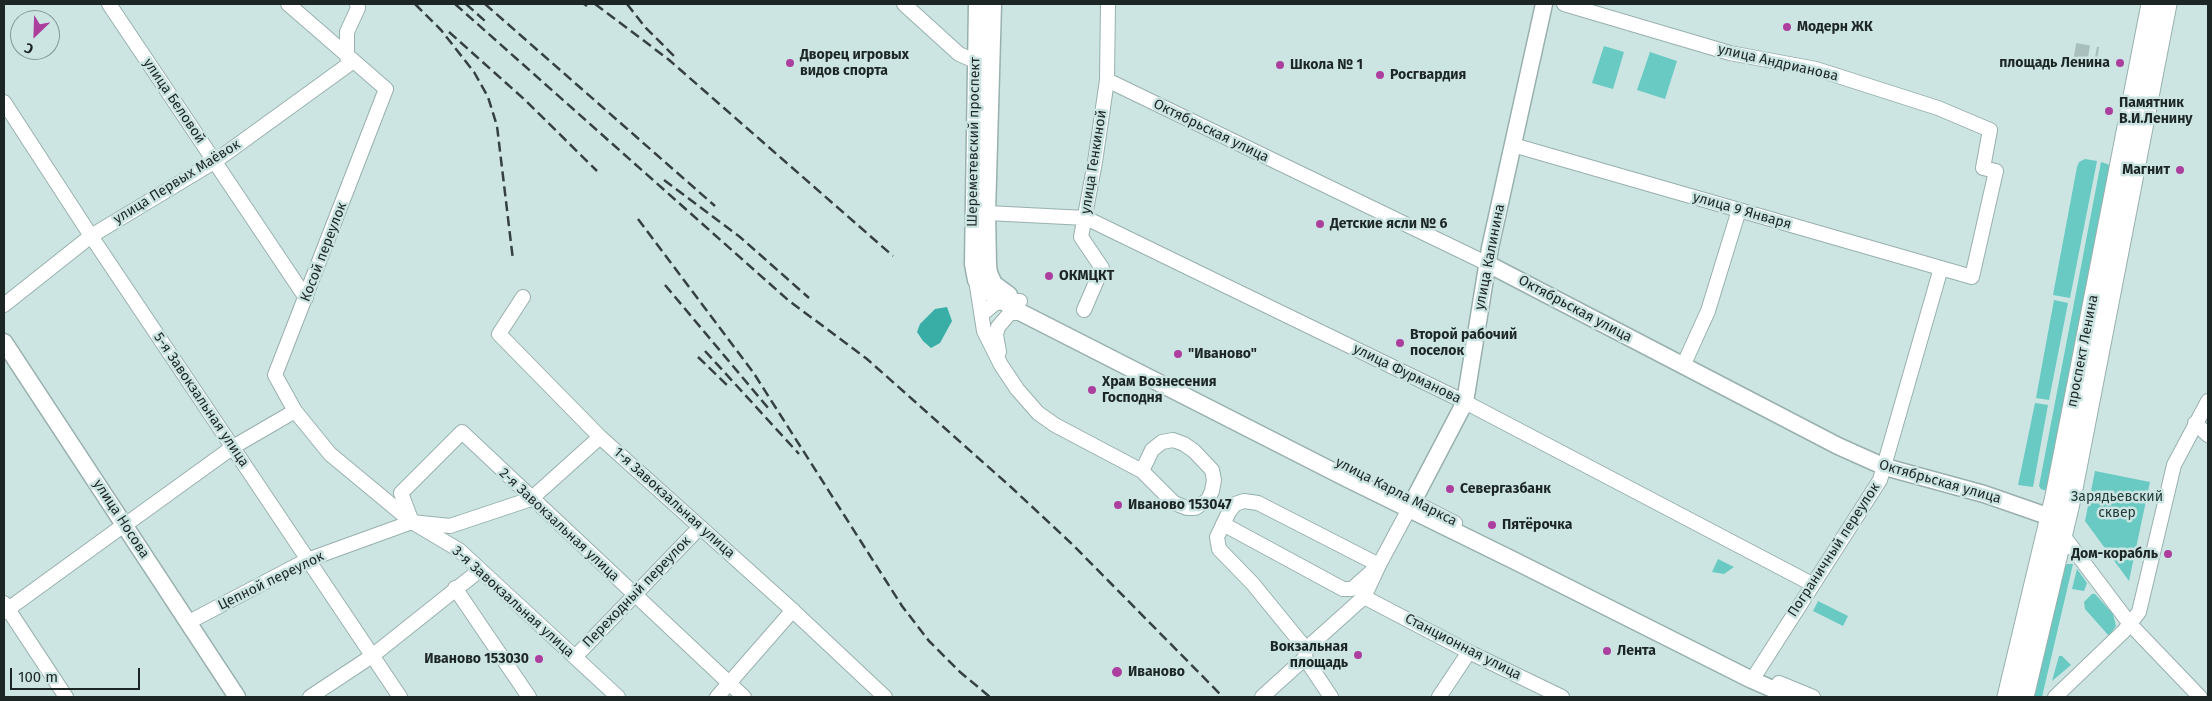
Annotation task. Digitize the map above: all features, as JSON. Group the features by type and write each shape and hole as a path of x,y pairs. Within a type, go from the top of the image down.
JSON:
{"highway":[{"name":"проспект Ленина","path":"2007,697 2050,517 2151,4"},
{"name":"проспект Ленина","path":"2024,697 2063,535 2167,4"}],"main road":[{"name":"Шереметевский проспект","path":"976,4 983,62 987,213 984,281"},
{"name":"Шереметевский проспект","path":"984,281 972,264 972,219 983,62 993,4"},
{"name":"улица Калинина","path":"1411,506 1465,402 1488,264 1544,4"},
{"name":"Октябрьская улица","path":"1488,264 1838,446 1885,467 1991,497 2050,517"},
{"name":"улица Карла Маркса","path":"984,281 994,284 1015,306 1791,697"},
{"name":"улица Носова","path":"4,342 184,624 237,697"},
{"name":"улица Носова","path":"4,362 121,528"},
{"name":"улица Носова","path":"184,624 226,697"}],"street":[{"name":"улица Беловой","path":"109,4 306,298"},
{"path":"288,4 350,59"},
{"path":"350,59 347,32 358,8 357,4"},
{"path":"904,4 959,54 983,62"},
{"name":"улица Генкиной","path":"1084,310 1102,268 1081,237 1086,218 1107,80 1108,4"},
{"name":"улица Андрианова","path":"1564,4 1730,53 1816,69 1938,108 1990,130 1982,168 1996,171 1972,277"},
{"name":"улица Первых Маёвок","path":"4,305 91,236 214,162 350,59"},
{"name":"Косой переулок","path":"295,411 275,375 386,90 350,59"},
{"name":"Октябрьская улица","path":"1107,80 1488,264"},
{"name":"5-я Завокзальная улица","path":"4,102 91,236 400,697"},
{"name":"улица 9 Января","path":"1513,145 1972,277"},
{"path":"1683,366 1708,312 1739,210"},
{"name":"улица Фурманова","path":"987,213 1086,218 1465,402 1812,584"},
{"name":"Пограничный переулок","path":"1754,677 1880,480 1941,268"},
{"path":"984,281 982,314 984,331 1001,365 1017,389 1044,417 1070,434 1142,471 1174,503 1186,508 1195,508 1208,500 1214,480 1212,470 1204,460 1184,444 1173,440 1162,442 1152,450 1142,471"},
{"name":"1-я Завокзальная улица","path":"523,298 499,334 600,437 793,610 885,697"},
{"path":"982,314 986,308 1015,306"},
{"path":"1001,365 996,335 998,327 1015,306"},
{"path":"2055,697 2130,624 2138,612 2151,569 2174,465 2208,401"},
{"path":"66,697 5,608 121,528 233,447 295,411"},
{"name":"3-я Завокзальная улица","path":"295,411 330,454 412,522 459,550 618,697"},
{"path":"2196,423 2208,435"},
{"name":"2-я Завокзальная улица","path":"412,522 401,493 462,432 531,499 744,697"},
{"path":"412,522 450,526 531,499 600,437"},
{"path":"1331,697 1306,653 1243,572 1219,549 1216,543 1217,537 1235,504 1244,501 1258,503 1379,564"},
{"path":"1262,697 1364,597 1379,564 1411,506"},
{"path":"2050,517 2130,624 2200,697"},
{"name":"Цепной переулок","path":"184,624 307,560 412,522"},
{"path":"1223,524 1343,589 1347,595 1345,609 1331,628"},
{"name":"Переходный переулок","path":"575,658 700,527"},
{"path":"1343,589 1352,588 1379,564"},
{"path":"310,697 372,656 480,570"},
{"path":"455,588 529,697"},
{"name":"Станционная улица","path":"1364,597 1469,652 1562,697"},
{"path":"717,697 793,610"},
{"path":"1439,697 1469,652"},
{"name":"улица Карла Маркса","path":"1754,677 1813,697"}],"green space":[{"path":"1604,46 1624,52 1613,89 1592,83"},
{"path":"1650,52 1677,61 1665,99 1637,90"},
{"path":"2085,159 2097,161 2070,298 2053,295 2077,167 2079,162"},
{"path":"2101,162 2110,165 2047,491 2039,486"},
{"path":"2054,300 2068,303 2049,400 2036,398"},
{"path":"2035,403 2048,405 2033,487 2018,485"},
{"name":"Зарядьевский сквер","path":"2095,471 2150,482 2129,581 2085,521"},
{"path":"1718,559 1734,567 1724,574 1712,572"},
{"path":"2073,564 2042,697 2031,697 2063,566"},
{"path":"2077,569 2087,583 2084,591 2072,589"},
{"path":"2092,594 2095,594 2113,614 2116,626 2109,636 2085,609 2084,602"},
{"path":"1818,601 1848,616 1843,626 1813,611"},
{"path":"2059,656 2062,656 2071,665 2052,681"}],"shaded area":[{"path":"947,307 952,321 940,343 931,348 917,332 920,324 935,309"}],"tunnel":[{"path":"2075,50 2098,54"}],"railway":[{"path":"415,4 441,30 474,72 488,97 497,126 513,260"},
{"path":"455,4 788,300 867,359 1012,488 1072,544 1223,697"},
{"path":"466,4 485,21"},
{"path":"485,4 715,206"},
{"path":"595,4 668,59 893,256"},
{"path":"627,4 645,27 676,58"},
{"path":"449,32 525,100 597,171"},
{"path":"664,180 740,237 809,298"},
{"path":"638,219 753,372 902,606 929,641 960,672 990,697"},
{"path":"665,285 769,409"},
{"path":"705,351 799,454"},
{"path":"698,357 729,387"}],"place":[{"name":"Модерн ЖК","path":"1787,27"},
{"name":"Дворец игровых видов спорта","path":"790,63"},
{"name":"площадь Ленина","path":"2120,63"},
{"name":"Школа № 1","path":"1280,65"},
{"name":"Росгвардия","path":"1380,75"},
{"name":"Памятник В.И.Ленину","path":"2109,111"},
{"name":"Магнит","path":"2180,170"},
{"name":"Детские ясли № 6","path":"1320,224"},
{"name":"ОКМЦКТ","path":"1049,276"},
{"name":"Второй рабочий поселок","path":"1400,343"},
{"name":"\"Иваново\"","path":"1178,354"},
{"name":"Храм Вознесения Господня","path":"1092,390"},
{"name":"Севергазбанк","path":"1450,489"},
{"name":"Иваново 153047","path":"1118,505"},
{"name":"Пятёрочка","path":"1492,525"},
{"name":"Дом-корабль","path":"2168,554"},
{"name":"Лента","path":"1607,651"},
{"name":"Вокзальная площадь","path":"1358,655"},
{"name":"Иваново 153030","path":"539,659"},
{"name":"Иваново","path":"1117,672"}]}
